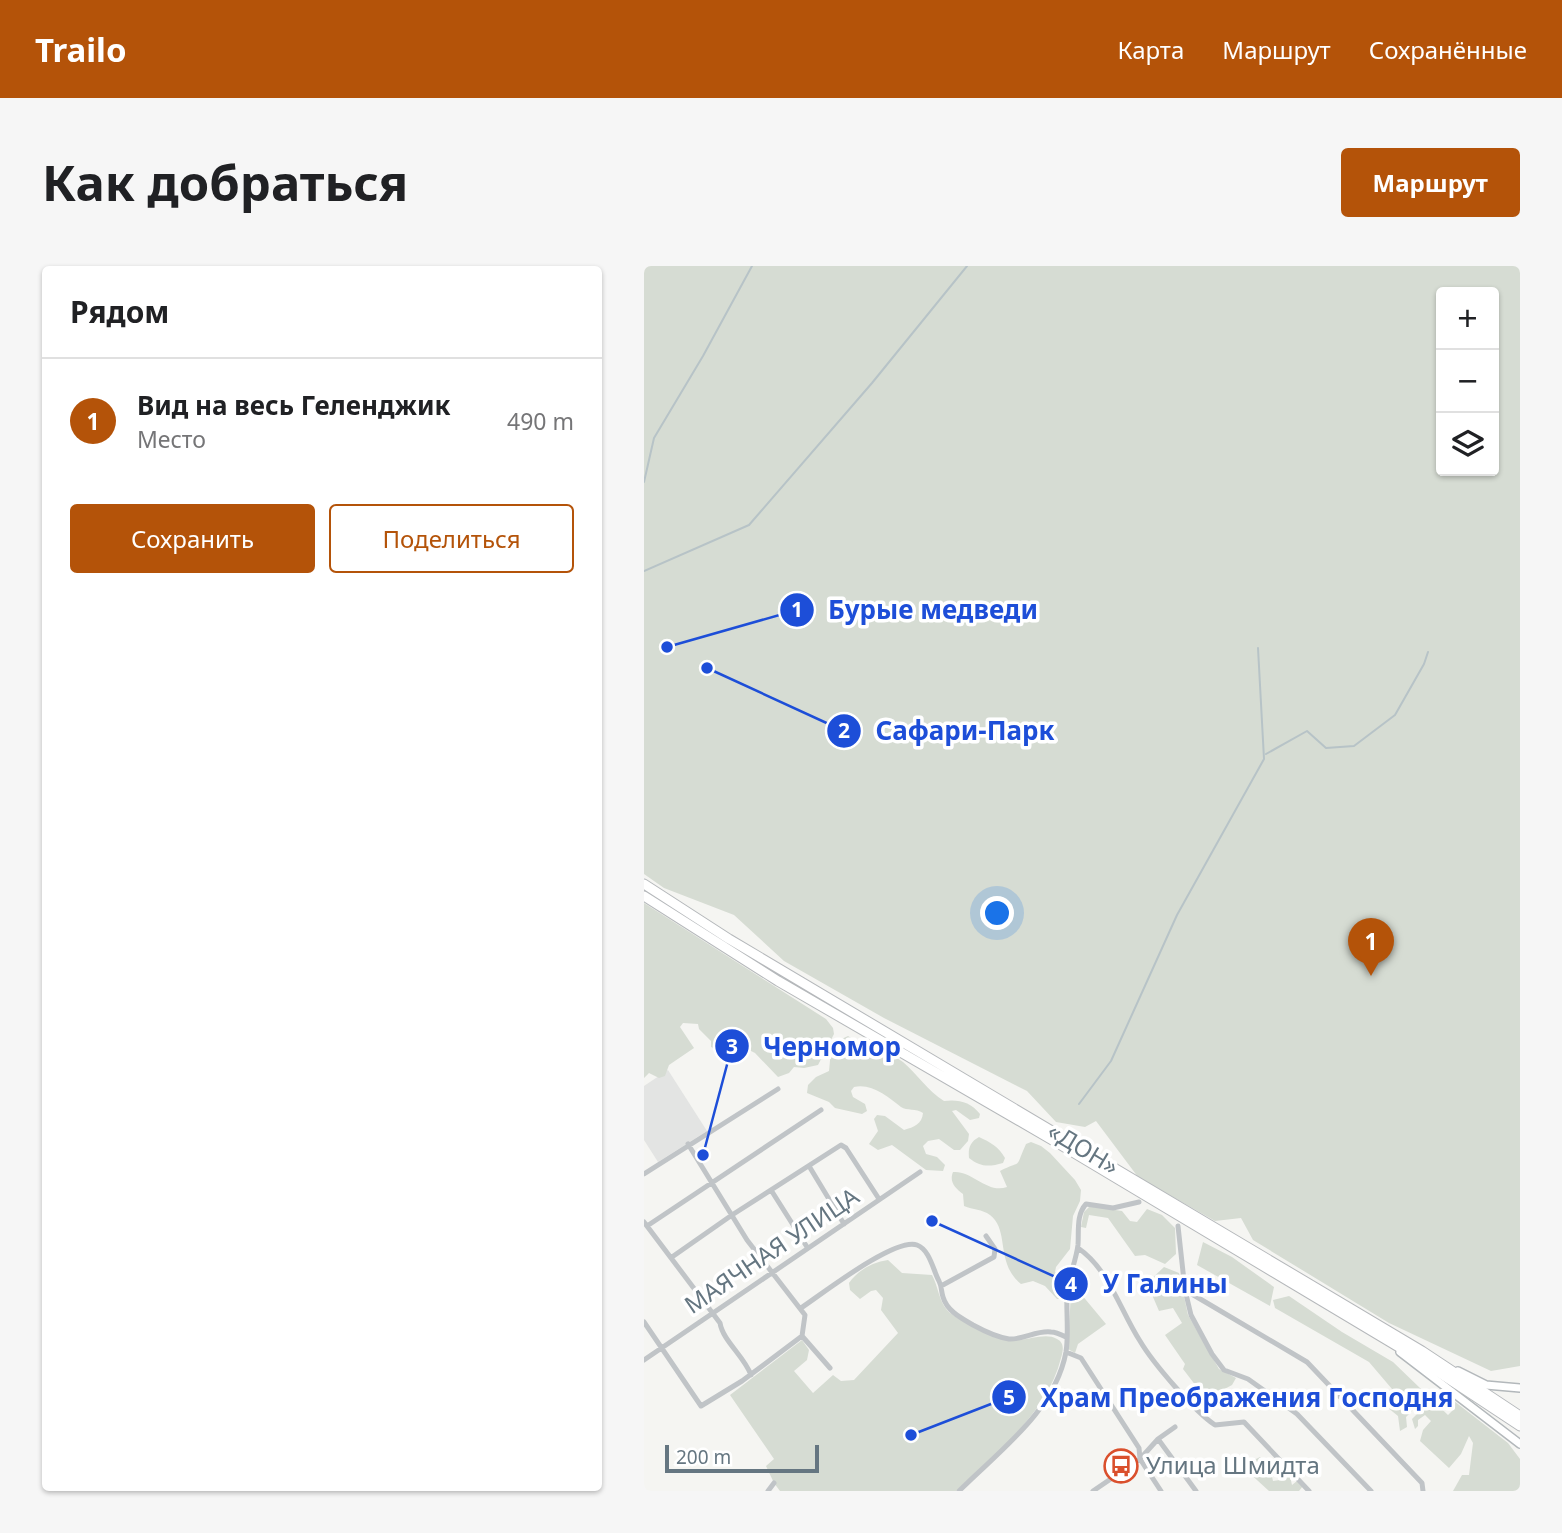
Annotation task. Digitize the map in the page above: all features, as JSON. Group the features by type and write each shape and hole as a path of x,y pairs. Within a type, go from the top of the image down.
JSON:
{"highway":[{"name":"«ДОН»","path":"644,884 729,939 1422,1351 1520,1416"},
{"name":"«ДОН»","path":"644,895 778,981 1061,1145 1418,1358 1520,1426"}],"main road":[{"path":"1362,1325 1520,1444"},
{"path":"1422,1351 1486,1385 1520,1388"}],"street":[{"path":"644,1174 778,1089"},
{"path":"751,1375 724,1334 720,1323 645,1224 821,1110"},
{"path":"644,1322 701,1406 751,1375 802,1336 805,1315 801,1308 747,1240 688,1144"},
{"path":"672,1257 841,1145 846,1148 879,1199"},
{"path":"809,1166 844,1224"},
{"name":"МАЯЧНАЯ УЛИЦА","path":"644,1360 920,1172"},
{"path":"771,1190 807,1247"},
{"path":"959,1491 1028,1422 1047,1399 1066,1352 1068,1292 1078,1248 1079,1217 1086,1204 1114,1208 1139,1202"},
{"path":"1178,1226 1185,1290 1191,1315 1212,1354 1224,1370 1248,1379 1297,1414 1371,1491"},
{"path":"942,1286 994,1258 995,1249 985,1236"},
{"path":"801,1308 850,1273 893,1248 912,1244 924,1249 942,1286 943,1297 953,1313 992,1334 1018,1338 1050,1331 1066,1337"},
{"path":"1078,1248 1091,1257 1127,1314 1140,1341 1197,1410 1215,1425 1244,1422 1309,1491"},
{"path":"1185,1290 1307,1362 1422,1483 1423,1491"},
{"path":"802,1336 830,1368"},
{"path":"1066,1352 1081,1358 1139,1448 1140,1459 1160,1491"},
{"path":"1093,1491 1140,1459 1158,1439 1175,1427"},
{"path":"1158,1439 1196,1491"},
{"path":"768,1491 774,1483"}],"shaded area":[{"path":"644,266 1520,266 1520,1366 1491,1371 1389,1323 1253,1240 1241,1218 1215,1221 1138,1177 1096,1121 1085,1127 1056,1122 1027,1091 884,1018 784,961 734,915 664,888 644,874"},
{"path":"644,903 826,1019 834,1034 818,1065 794,1067 789,1073 778,1077 755,1053 739,1045 718,1050 711,1047 711,1041 699,1029 698,1024 683,1023 680,1027 694,1048 669,1065 665,1076 659,1078 649,1073 644,1078"},
{"path":"848,1036 863,1048 903,1062 944,1101 964,1102 980,1114 979,1118 970,1120 956,1110 952,1111 969,1134 968,1141 960,1150 954,1150 939,1139 928,1141 923,1146 926,1154 937,1157 945,1165 943,1171 926,1170 892,1145 878,1150 869,1144 878,1131 874,1119 877,1115 885,1116 904,1130 917,1124 923,1113 903,1108 867,1087 854,1087 851,1091 853,1097 865,1104 867,1111 862,1114 835,1108 829,1102 807,1093 808,1085 816,1077 829,1071 834,1046"},
{"path":"668,1070 707,1131 658,1162 644,1140 644,1086"},
{"path":"979,1137 1000,1151 1005,1158 1003,1163 985,1165 969,1158 970,1146"},
{"path":"1031,1142 1050,1153 1081,1190 1080,1201 1073,1216 1070,1249 1055,1272 1062,1279 1062,1299 1057,1299 1045,1286 1033,1281 1021,1284 1013,1276 996,1221 987,1213 964,1206 963,1194 952,1182 953,1172 960,1172 986,1185 1007,1187 1000,1171 1018,1163 1026,1144"},
{"path":"1090,1206 1122,1211 1130,1221 1137,1222 1147,1209 1162,1215 1175,1228 1176,1254 1165,1264 1145,1255 1135,1256 1108,1218 1089,1215 1086,1228 1081,1227 1084,1212"},
{"path":"1203,1242 1232,1257 1274,1287 1270,1306 1197,1265"},
{"path":"888,1260 902,1273 932,1275 947,1310 971,1325 1012,1339 1049,1336 1060,1341 1062,1353 1054,1378 1044,1397 1018,1431 956,1491 780,1491 766,1466 774,1459 730,1395 802,1340 809,1350 807,1360 794,1371 813,1393 833,1375 841,1381 854,1380 898,1333 881,1310 883,1298 876,1290 860,1299 850,1290 849,1283 866,1267"},
{"path":"1164,1267 1179,1273 1188,1315 1219,1369 1236,1378 1232,1385 1206,1399 1183,1369 1185,1364 1165,1335 1182,1323 1173,1308 1159,1311 1147,1283"},
{"path":"1076,1288 1106,1324 1078,1344 1075,1353 1068,1349 1071,1291"},
{"path":"1289,1296 1393,1362 1448,1415 1455,1408 1451,1404 1454,1401 1508,1443 1520,1459 1520,1491 1453,1491 1462,1475 1469,1475 1473,1443 1469,1436 1461,1454 1449,1468 1420,1441 1423,1430 1431,1421 1425,1415 1418,1420 1415,1429 1412,1419 1421,1410 1416,1407 1406,1417 1407,1427 1400,1431 1398,1416 1382,1403 1392,1389 1369,1362 1275,1308 1273,1300"},
{"path":"1260,1457 1270,1468 1273,1481 1280,1480 1278,1476 1290,1476 1292,1485 1297,1481 1303,1486 1299,1491 1269,1491 1246,1470 1250,1462"}],"waterway":[{"path":"644,482 654,438 752,266"},
{"path":"644,571 749,525 872,383 967,266"},
{"path":"1079,1104 1111,1061 1177,915 1264,759 1258,648"},
{"path":"1266,754 1307,731 1326,748 1354,746 1395,715 1428,652"}],"place":[{"name":"Бурые медведи","path":"667,647"},
{"name":"Сафари-Парк","path":"707,668"},
{"name":"Вид на весь Геленджик","path":"1371,976"},
{"name":"Черномор","path":"703,1155"},
{"name":"У Галины","path":"932,1221"},
{"name":"Храм Преображения Господня","path":"911,1435"},
{"name":"Улица Шмидта","path":"1121,1466"}]}
